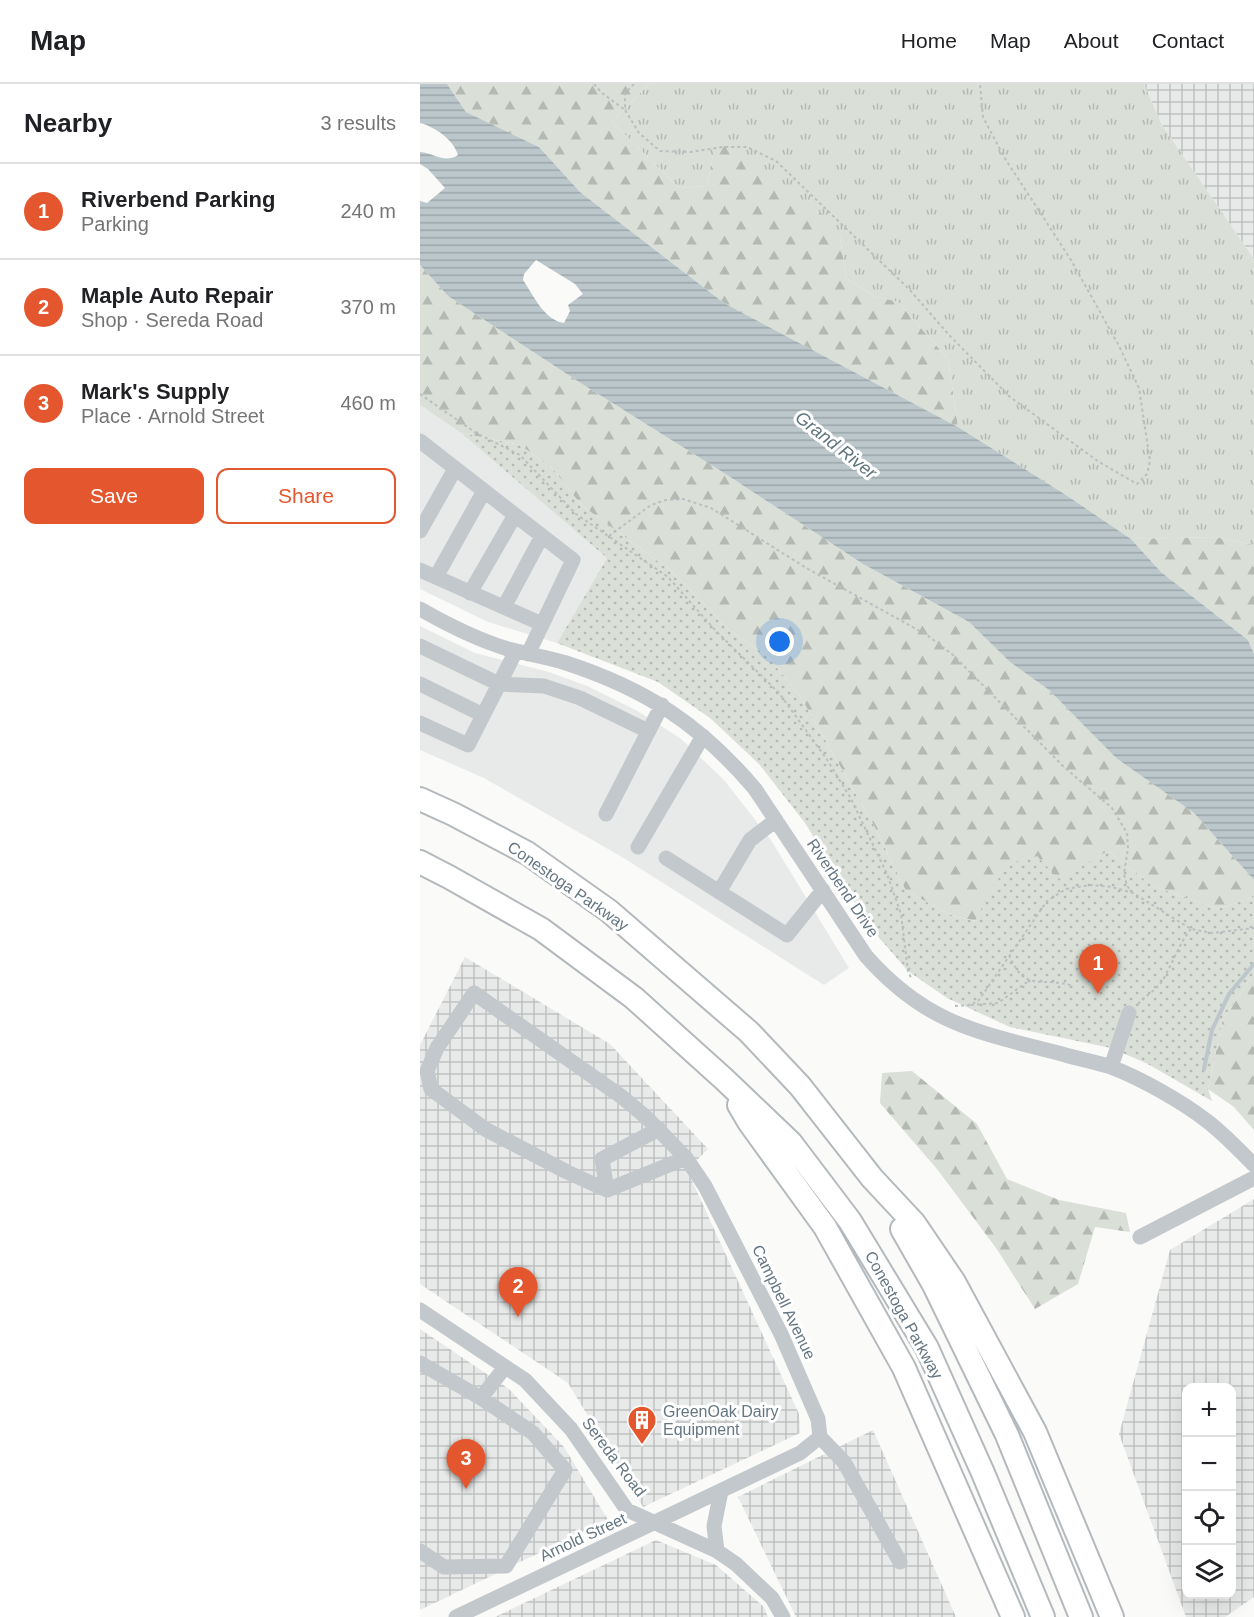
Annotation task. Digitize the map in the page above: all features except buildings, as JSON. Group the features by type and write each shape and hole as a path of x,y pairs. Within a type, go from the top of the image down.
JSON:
{"highway":[{"name":"Conestoga Parkway","path":"420,800 453,814 527,853 609,911 749,1032 800,1086 872,1178 914,1223 954,1282 1035,1431 1112,1617"},
{"name":"Conestoga Parkway","path":"420,862 541,929 634,998 791,1143 850,1221 927,1348 983,1473 1043,1617"},
{"name":"Conestoga Parkway","path":"725,1080 750,1122 825,1227 904,1368 1013,1617"},
{"name":"Conestoga Parkway","path":"872,1178 934,1285 1007,1435 1080,1617"}],"street":[{"path":"420,441 573,560 542,624 499,684 468,745 420,723"},
{"path":"420,531 455,469"},
{"path":"435,577 484,491"},
{"path":"470,593 515,515"},
{"path":"504,607 542,536"},
{"path":"420,570 542,624"},
{"name":"Riverbend Drive","path":"420,609 473,636 566,663 613,681 647,696 676,714 735,765 755,789 852,936 891,982 945,1020 979,1033 1111,1067 1151,1085 1207,1121 1254,1165"},
{"path":"420,646 499,684 544,686 580,698 648,731"},
{"path":"420,684 483,715"},
{"path":"606,814 662,705"},
{"path":"638,847 703,736"},
{"path":"719,892 750,840 776,820"},
{"path":"666,858 787,935 823,890"},
{"name":"Campbell Avenue","path":"607,1190 485,1129 430,1089 427,1071 437,1048 474,993 622,1097 686,1158 705,1186 781,1334 818,1419 820,1437"},
{"path":"1111,1067 1129,1013"},
{"path":"658,1130 602,1159 607,1190 686,1158"},
{"path":"1140,1237 1254,1178"},
{"name":"Sereda Road","path":"420,1310 525,1380 571,1429 627,1510 717,1551 736,1564 772,1598 783,1617"},
{"path":"420,1363 481,1398 533,1434 565,1470 506,1566"},
{"path":"481,1398 505,1367"},
{"path":"820,1437 844,1462 900,1562"},
{"name":"Arnold Street","path":"456,1617 800,1453 820,1437"},
{"path":"717,1551 714,1526 721,1491"},
{"path":"420,1551 444,1567 506,1566"},
{"path":"506,1566 519,1587"}],"path":[{"path":"594,84 624,110 639,133 660,151 691,152 722,147 747,147 776,161 910,290 949,335 1010,397 1089,456 1137,484 1147,474 1150,461 1139,388 1119,346 1071,260 1004,157 983,117 980,84"},
{"path":"624,110 626,93 634,84"},
{"path":"420,394 476,433 520,455 576,514 668,577 715,630 779,693 826,758 850,797 897,897 908,971 913,981"},
{"path":"608,536 651,506 666,500 683,499 711,508 808,569 927,635 953,655 1064,767 1112,808 1126,833 1128,848 1124,874 1127,886 1133,893"},
{"path":"971,1005 986,992 1047,901 1066,889 1090,885 1112,887 1133,893 1191,929 1212,933 1254,928"},
{"path":"1129,1013 1144,997 1156,990 1182,939 1191,929"},
{"path":"1009,955 1016,971 1030,980 1038,983 1059,981 1073,986"},
{"path":"952,1006 998,1004 1030,980"}],"shaded area":[{"path":"1144,84 1254,84 1254,259 1162,125"},
{"path":"420,405 461,433 607,558 557,643 488,622 420,589"},
{"path":"420,626 475,653 549,672 587,686 636,710 680,738 724,780 771,840 849,968 824,985 622,857 484,778 420,750"},
{"path":"465,957 610,1044 708,1149 687,1170 799,1414 800,1433 643,1507 568,1383 420,1284 420,1045"},
{"path":"1254,1199 1254,1597 1225,1617 1186,1617 1119,1434 1170,1250"},
{"path":"420,1329 509,1389 564,1447 608,1520 420,1610"},
{"path":"873,1430 956,1617 796,1617 738,1497"},
{"path":"656,1540 716,1565 764,1607 768,1617 495,1617"}],"green space":[{"path":"447,84 649,84 612,122 679,188 707,186 715,144 730,146 820,212 840,237 846,278 874,296 898,302 948,359 958,427 724,303 580,192 539,147 466,112"},
{"path":"649,84 1144,84 1162,125 1254,259 1254,545 1215,537 1131,539 958,427 948,359 898,302 874,296 846,278 840,237 715,145 707,186 679,188 612,122"},
{"path":"420,265 448,296 579,382 863,564 969,622 1010,662 1049,690 1116,758 1194,813 1254,880 1254,897 1218,909 1153,886 1108,851 1059,880 989,894 976,921 953,916 906,891 873,824 800,696 768,657 729,630 671,571 581,505 553,469 520,445 461,433 420,405"},
{"path":"461,433 520,445 553,469 581,505 671,571 729,630 768,657 800,696 873,824 906,891 953,916 975,921 1008,864 1037,856 1059,879 1108,851 1153,886 1218,909 1254,897 1254,974 1223,1018 1208,1089 1212,1101 1146,1063 1111,1048 1010,1027 947,998 908,971 869,926 805,823 759,764 710,718 658,682 557,643 607,558"},
{"path":"1215,537 1254,545 1254,654 1248,640 1161,572 1131,539"},
{"path":"1254,974 1254,1130 1234,1107 1208,1089 1223,1018"},
{"path":"912,1071 977,1124 1007,1179 1059,1200 1126,1213 1130,1232 1095,1227 1078,1284 1035,1309 996,1248 937,1169 880,1103 882,1073"}],"water":[{"name":"Grand River","path":"420,84 447,84 466,112 539,147 580,192 724,303 958,427 1066,495 1131,539 1161,572 1248,640 1254,654 1254,880 1194,813 1116,758 1049,690 1010,662 969,622 863,564 448,296 420,265 420,201 427,203 445,188 428,169 420,164 420,152 444,158 458,155 456,149 443,135 432,127 420,123","holes":["536,260 575,284 583,294 568,305 570,311 564,323 545,312 523,280 524,274"]}],"waterway":[{"path":"1204,1069 1212,1030 1229,994 1254,964"}],"place":[{"name":"Riverbend Parking","path":"1098,994"},
{"name":"Maple Auto Repair","path":"518,1317"},
{"name":"GreenOak Dairy Equipment","path":"642,1446"},
{"name":"Mark's Supply","path":"466,1489"}]}
